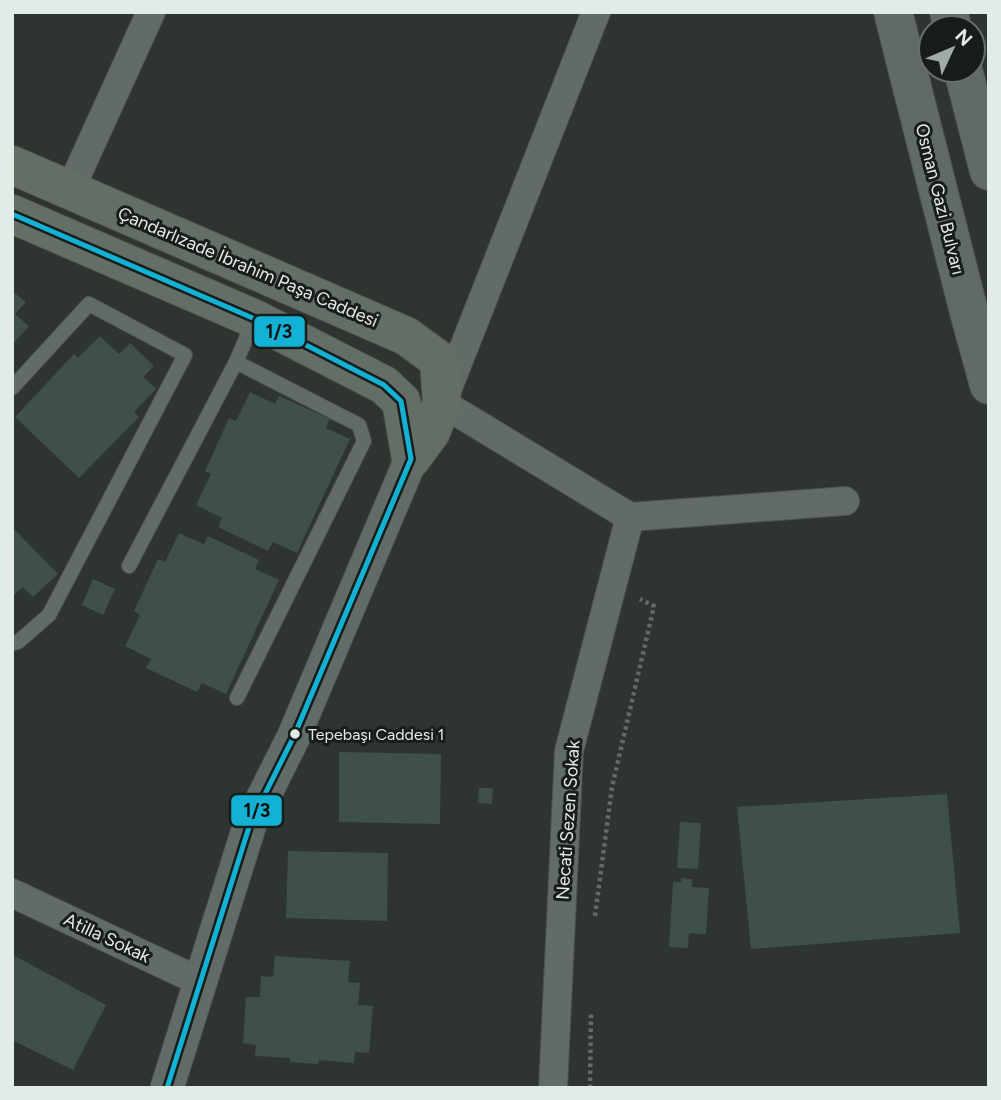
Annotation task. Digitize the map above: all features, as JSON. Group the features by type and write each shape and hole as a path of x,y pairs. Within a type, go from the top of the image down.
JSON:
{"highway":[{"name":"Osman Gazi Bulvarı","path":"893,12 989,386"},
{"path":"967,84 989,171"}],"main road":[{"name":"Çandarlızade İbrahim Paşa Caddesi","path":"12,165 406,336 439,360 442,403 431,432 411,459"},
{"path":"12,214 255,319 384,384 401,401 411,459"}],"street":[{"path":"70,190 151,12"},
{"path":"596,12 442,403 630,517 845,501"},
{"path":"167,1088 250,824 293,736 411,459"},
{"name":"Necati Sezen Sokak","path":"553,1088 569,751 630,517"},
{"name":"Atilla Sokak","path":"12,893 201,982"}],"lane":[{"path":"12,388 89,304 185,355 48,615 18,642 12,643"},
{"path":"129,566 236,362 255,319"},
{"path":"236,362 359,425 364,440 237,698"}],"path":[{"path":"595,919 612,787 654,606 612,585"},
{"path":"590,1088 591,1010"}],"building":[{"path":"12,291 26,302 15,314 29,326 12,345"},
{"path":"100,336 119,354 130,343 154,366 143,377 156,389 134,412 139,417 79,478 15,417 74,354 78,358"},
{"path":"250,392 275,404 279,396 330,419 326,428 350,439 297,553 273,542 268,551 218,527 222,518 196,505 211,474 205,471 229,418 236,421"},
{"path":"12,527 58,574 33,597 23,587 12,597"},
{"path":"179,533 204,544 208,536 259,560 255,569 279,580 226,694 202,683 197,692 146,668 151,659 125,646 140,615 134,611 158,559 165,562"},
{"path":"93,579 115,589 103,615 82,605"},
{"path":"339,752 441,754 440,824 339,822"},
{"path":"479,788 493,788 492,804 478,803"},
{"path":"947,794 960,933 751,949 737,807"},
{"path":"680,822 701,823 698,869 677,868"},
{"path":"288,851 388,853 387,921 286,918"},
{"path":"681,878 692,879 692,887 709,888 706,934 689,933 688,948 669,947 673,882 681,882"},
{"path":"15,956 106,1005 73,1070 12,1040 12,964"},
{"path":"275,956 350,961 348,982 360,983 358,1005 373,1006 369,1053 355,1052 354,1063 319,1060 318,1064 290,1062 290,1058 255,1056 256,1045 243,1043 246,997 260,997 261,976 273,977"}],"transit line":[{"name":"1/3","path":"12,214 255,319 384,385 401,401 411,459 294,736 250,824 167,1088"}],"place":[{"name":"Tepebaşı Caddesi 1","path":"295,734"}]}
